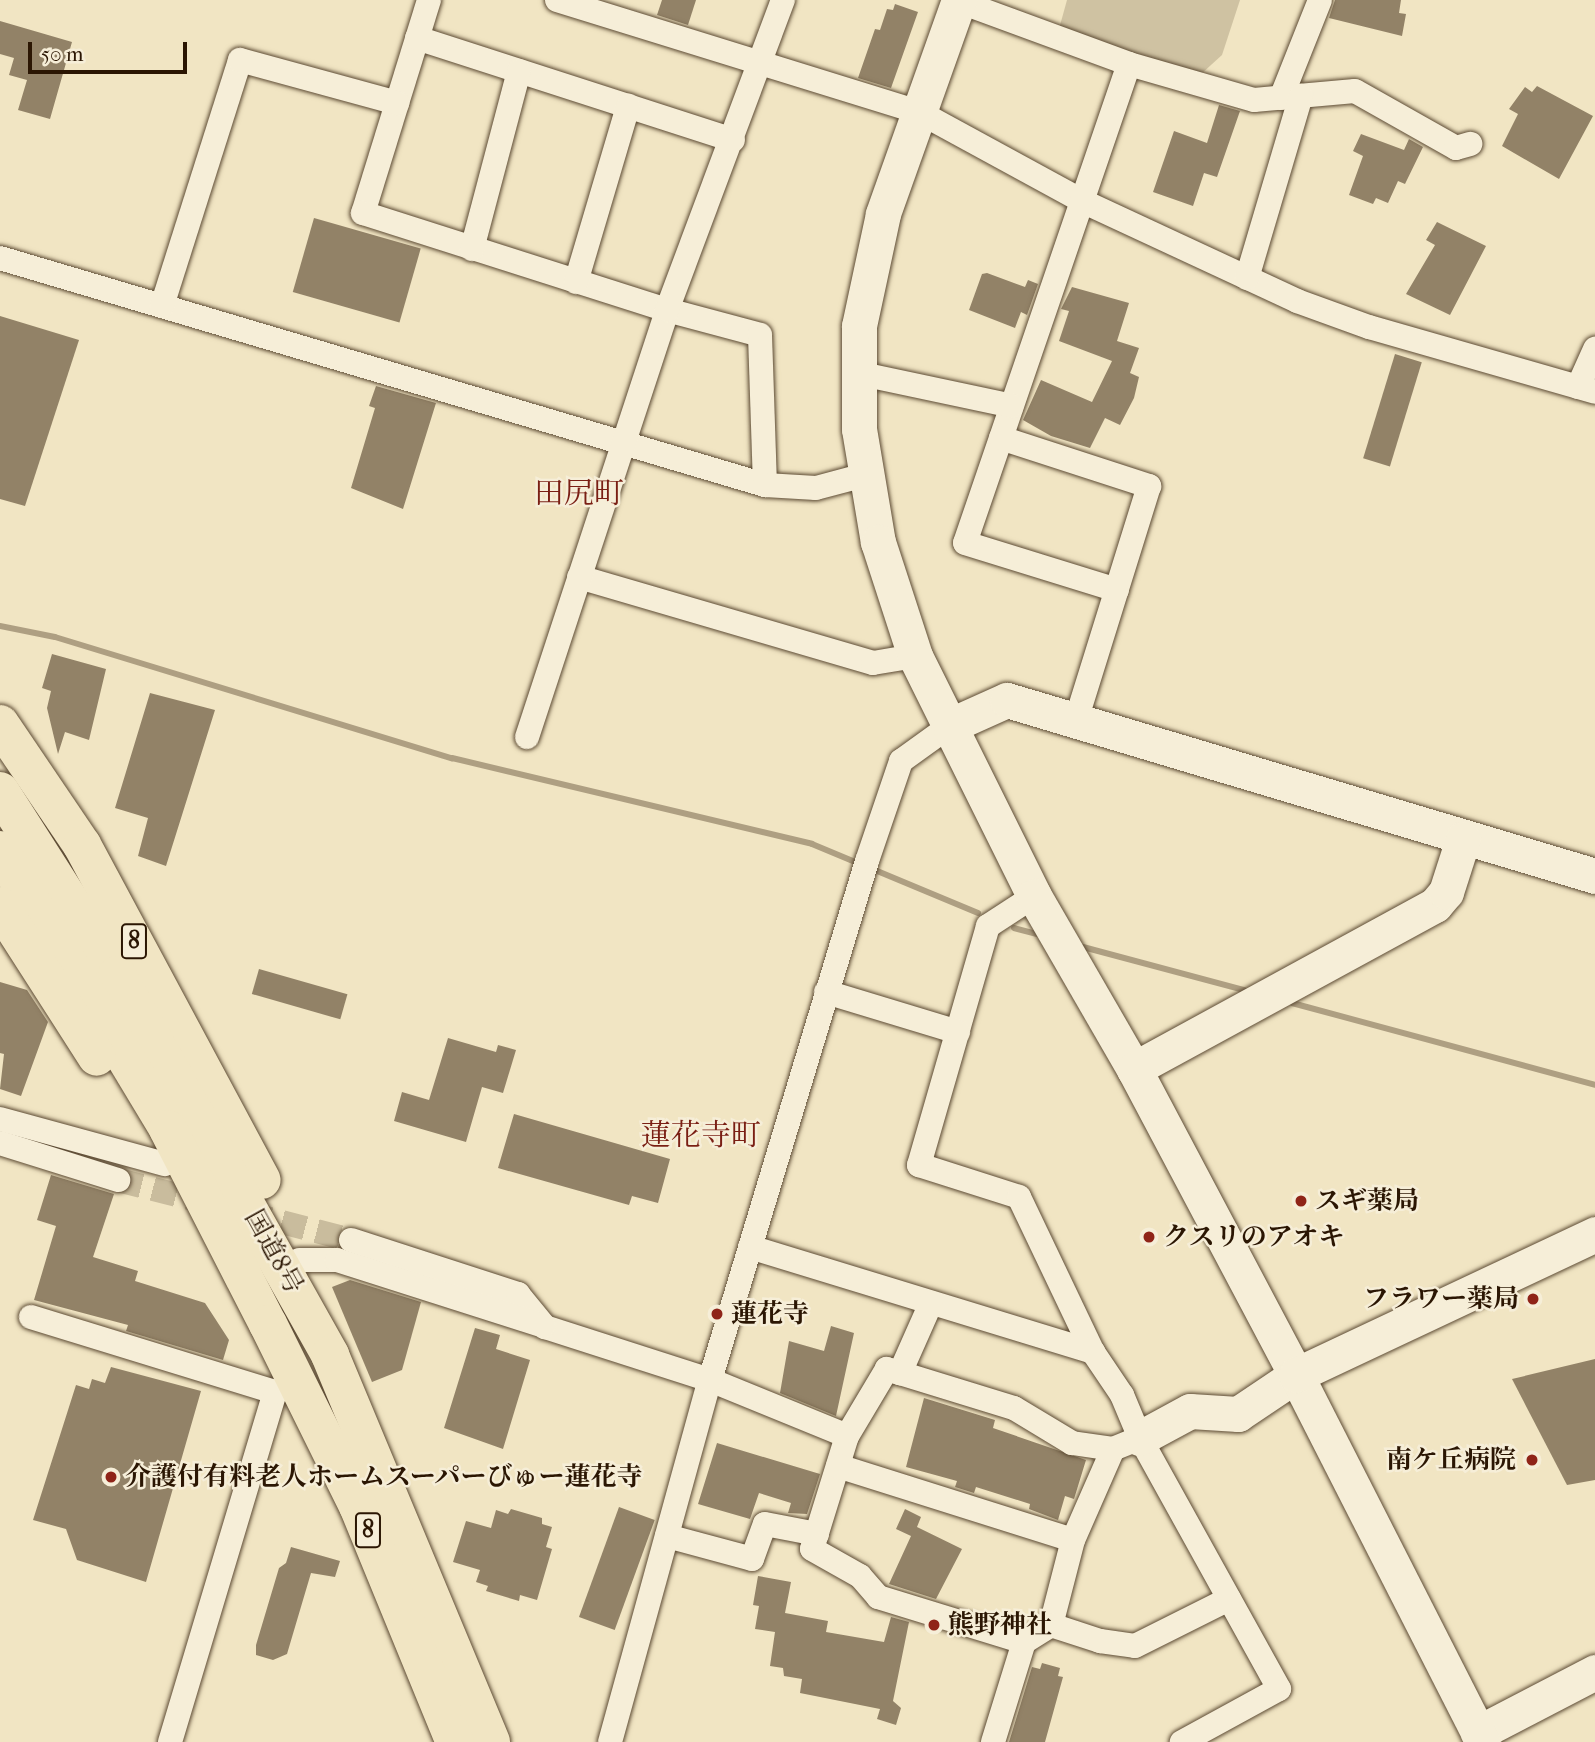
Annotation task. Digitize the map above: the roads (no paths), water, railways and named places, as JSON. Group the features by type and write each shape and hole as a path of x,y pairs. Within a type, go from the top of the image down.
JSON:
{"highway":[{"name":"8","path":"0,724 82,845 256,1166 299,1260 330,1355"},
{"name":"国道8号","path":"0,791 102,982 330,1355 491,1742"},
{"name":"国道8号","path":"0,850 102,982 168,1129 268,1324 286,1387 358,1506 455,1742"},
{"name":"8","path":"0,906 268,1324"}],"street":[{"path":"429,0 363,214 667,310 760,335 765,485"},
{"path":"557,0 919,112 1082,201 1247,278 1369,327 1586,389 1595,349"},
{"path":"527,737 621,443 667,310 733,140 783,0"},
{"path":"1470,144 1456,148 1354,91 1254,100 1129,64 959,0 883,214 869,271 857,373 865,475 892,596 915,656 1034,896 1134,1069 1296,1375 1474,1739 1595,1672"},
{"path":"1247,278 1291,97 1320,0"},
{"path":"417,38 733,140"},
{"path":"162,306 240,60 397,103"},
{"path":"1117,590 965,543 1129,64"},
{"path":"472,249 519,71"},
{"path":"576,282 628,106"},
{"path":"0,258 765,485 816,488 865,475"},
{"path":"857,373 1012,406"},
{"path":"1001,438 1149,486 1076,721"},
{"path":"579,577 873,663 915,656"},
{"path":"610,1742 710,1380 826,992 901,761 951,725 1007,700 1463,839 1595,876"},
{"path":"1134,1069 1435,905 1446,892 1463,839"},
{"path":"1034,896 988,926 919,1165 1018,1197 1093,1352 1122,1395 1126,1443 1229,1599 1279,1689 1182,1742"},
{"path":"826,992 958,1032"},
{"path":"0,1119 165,1164"},
{"path":"0,1143 118,1180"},
{"path":"1024,1642 878,1597 860,1576 812,1549 847,1436 887,1369 1014,1408 1072,1443 1126,1443 1190,1411 1238,1414 1296,1375 1595,1234"},
{"path":"351,1240 518,1294 545,1326"},
{"path":"750,1247 1093,1352"},
{"path":"299,1260 338,1260 545,1326 710,1380 847,1436"},
{"path":"900,1373 931,1303"},
{"path":"31,1317 286,1387 170,1742"},
{"path":"993,1742 1024,1642 1051,1625 1073,1540 1126,1443"},
{"path":"838,1466 1073,1540"},
{"path":"667,1536 752,1559 765,1524 817,1534"},
{"path":"1051,1625 1100,1641 1135,1646 1229,1599"}],"waterway":[{"path":"0,626 55,637 452,758 812,844 860,864"},
{"path":"870,868 978,913"},
{"path":"1014,928 1036,934"},
{"path":"1083,947 1244,990"},
{"path":"1292,1003 1595,1085"}],"tunnel":[{"path":"118,1180 212,1204"},
{"path":"247,1213 351,1240"}],"place":[{"name":"スギ薬局","path":"1301,1201"},
{"name":"クスリのアオキ","path":"1149,1237"},
{"name":"フラワー薬局","path":"1533,1299"},
{"name":"蓮花寺","path":"717,1314"},
{"name":"南ケ丘病院","path":"1532,1460"},
{"name":"介護付有料老人ホームスーパーびゅー蓮花寺","path":"111,1477"},
{"name":"熊野神社","path":"934,1625"}],"district":[{"name":"田尻町","path":"579,494"},
{"name":"蓮花寺町","path":"701,1136"}]}
